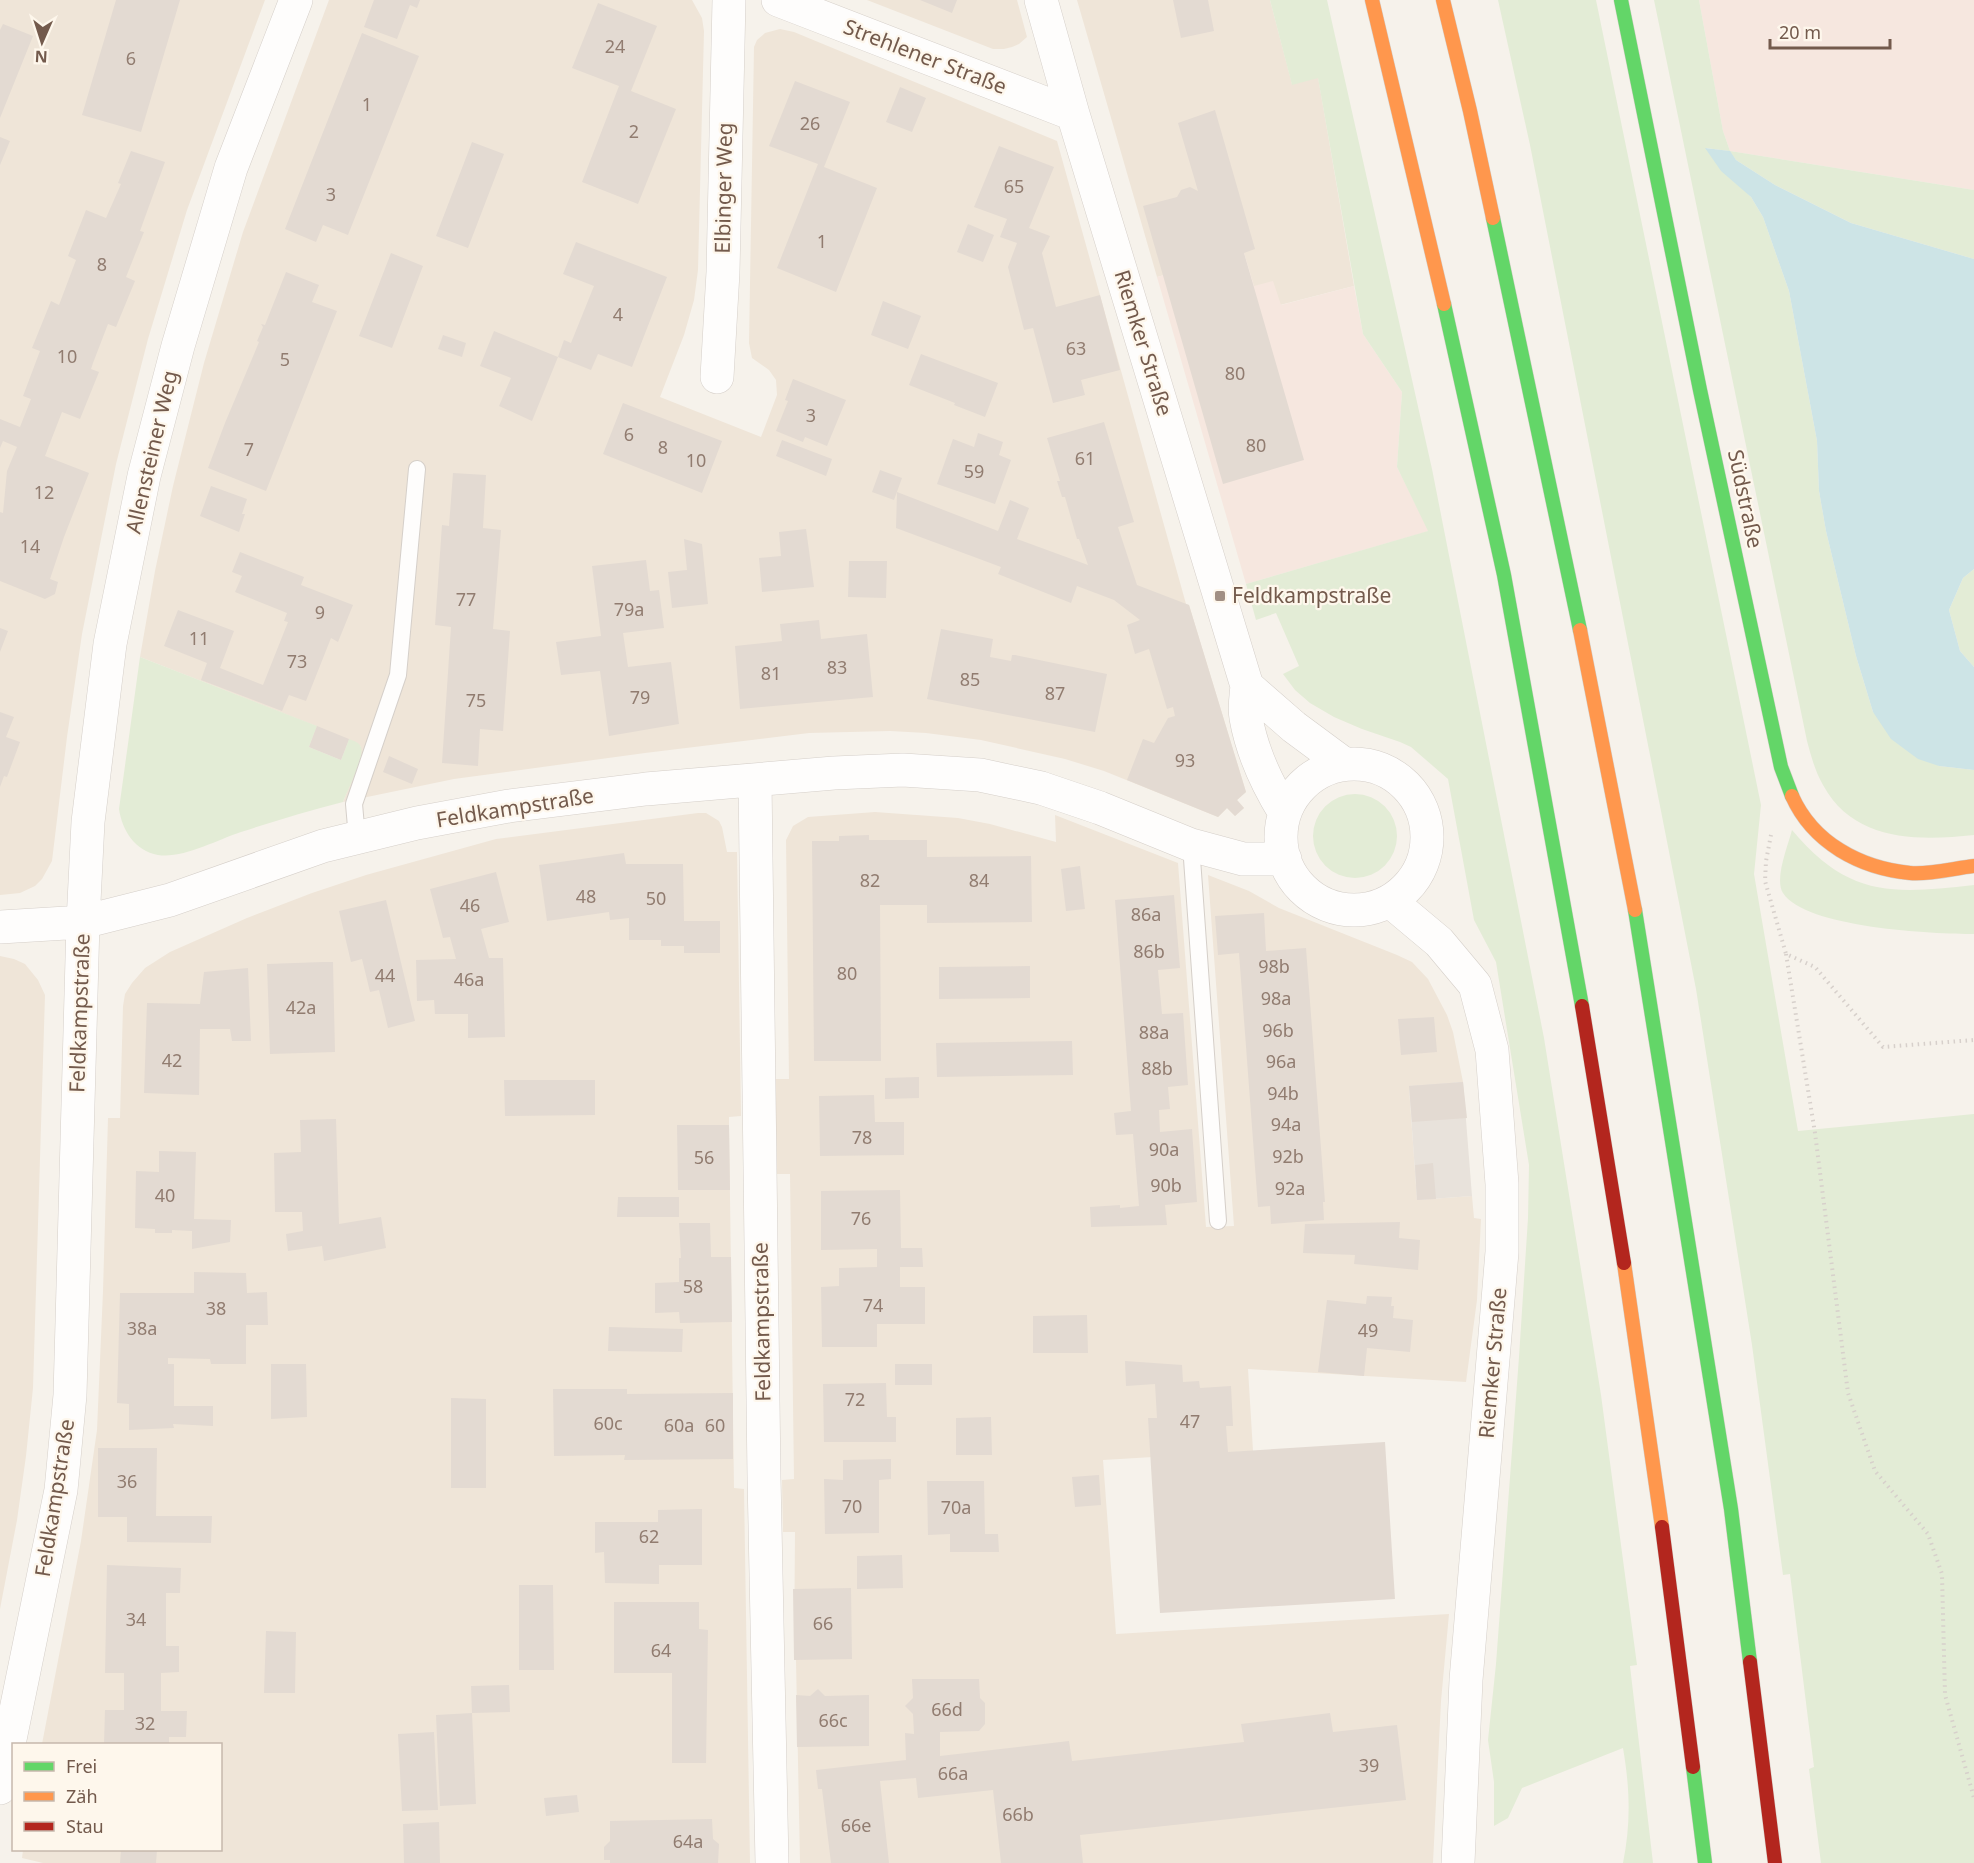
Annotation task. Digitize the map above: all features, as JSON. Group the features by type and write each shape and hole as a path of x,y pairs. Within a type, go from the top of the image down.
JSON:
{"main road":[{"path":"1372,0 1498,548 1566,908 1615,1204 1665,1541 1705,1863"},
{"path":"1443,0 1472,122 1561,536 1633,899 1731,1509 1775,1863"},
{"name":"Südstraße","path":"1622,0 1700,390 1781,767 1793,799 1817,831 1842,853 1874,866 1912,873 1974,866"}],"street":[{"name":"Allensteiner Weg","path":"82,921 88,822 107,666 144,476 178,346 231,168 296,0"},
{"name":"Elbinger Weg","path":"717,377 723,272 729,0"},
{"name":"Strehlener Straße","path":"778,0 1073,114"},
{"name":"Riemker Straße","path":"1041,0 1073,114 1247,686 1245,717 1255,753 1269,788 1285,813"},
{"path":"1247,686 1344,764"},
{"path":"1344,764 1373,766 1399,778 1418,800 1427,828 1425,856 1412,882 1390,901 1366,909 1340,908 1316,899 1296,882 1284,859 1281,836 1285,813 1298,789 1319,772 1344,764"},
{"name":"Feldkampstraße","path":"0,1788 61,1490 70,1395 82,921 170,900 323,846 417,823 509,806 646,789 834,773 903,770 980,774 1041,788 1100,808 1191,845 1244,860 1284,859"},
{"name":"Feldkampstraße","path":"755,780 772,1863"},
{"name":"Riemker Straße","path":"1390,901 1439,942 1475,985 1492,1050 1502,1184 1502,1252 1466,1680 1458,1863"},
{"path":"0,927 82,921"}],"lane":[{"path":"357,838 354,804 398,675 417,469"},
{"path":"1191,845 1218,1221"}],"path":[{"path":"1793,799 1780,814 1771,836 1766,861 1766,881 1786,954 1815,1132 1848,1393 1875,1471 1928,1534 1942,1574 1945,1695 1974,1798"},
{"path":"1786,954 1815,967 1883,1047 1974,1040"}],"shaded area":[{"path":"0,0 265,0 187,210 148,339 116,464 82,634 52,861 42,879 35,886 20,893 0,895"},
{"path":"329,0 692,0 702,18 704,31 698,270 694,300 684,335 660,397 761,437 777,395 776,380 769,370 752,358 749,343 754,47 757,40 765,33 780,29 794,32 1057,141 1186,604 1189,605 1246,792 1237,800 1244,808 1235,816 1227,808 1218,817 1104,771 1065,759 981,740 890,731 809,733 645,753 454,779 343,802 361,756 361,747 357,743 349,740 341,760 309,747 316,726 140,657 173,486 204,363 243,232"},
{"path":"867,0 1017,0 1027,37 1012,47 993,49"},
{"path":"1077,0 1270,0 1292,84 1318,77 1354,286 1280,305 1254,287 1244,253 1157,277"},
{"path":"1699,0 1974,0 1974,190 1730,151 1723,131"},
{"path":"1244,253 1254,286 1273,281 1281,305 1354,286 1363,334 1402,392 1397,467 1429,531 1246,584 1157,277"},
{"path":"875,812 958,818 1056,842 1055,815 1178,863 1206,1227 1234,1226 1208,875 1249,891 1279,908 1412,962 1428,979 1447,1015 1453,1032 1463,1082 1409,1087 1417,1200 1472,1196 1474,1218 1481,1219 1477,1300 1466,1382 1248,1369 1253,1451 1103,1460 1116,1634 1449,1614 1441,1701 1433,1863 800,1863 796,1660 794,1660 795,1532 783,1532 782,1480 794,1479 790,1174 777,1174 775,1079 789,1079 786,840 793,826 808,817"},
{"path":"706,813 719,821 727,852 737,852 741,1116 729,1117 729,1125 734,1488 744,1489 750,1863 43,1863 22,1858 23,1851 222,1851 222,1743 42,1743 81,1541 97,1430 108,1118 120,1118 125,994 145,968 170,952 247,918 366,875 496,839"},
{"path":"0,956 25,964 38,980 45,995 33,1388 17,1520 0,1609"},
{"path":"1463,1082 1472,1196 1417,1200 1409,1086"}],"green space":[{"path":"1270,0 1327,0 1432,469 1544,1038 1601,1395 1637,1665 1630,1666 1653,1863 1623,1863 1629,1806 1623,1748 1522,1788 1508,1818 1494,1826 1494,1782 1488,1740 1496,1664 1519,1357 1529,1165 1496,962 1474,920 1448,779 1411,747 1334,717 1310,703 1295,690 1283,674 1299,666 1276,613 1256,620 1246,584 1428,531 1397,467 1402,392 1363,334 1318,78 1292,85"},
{"path":"1498,0 1596,0 1761,805 1754,874 1798,1131 1974,1114 1974,1863 1821,1863 1809,1769 1814,1767 1790,1574 1783,1575 1752,1345 1696,989 1530,145"},
{"path":"1654,0 1699,0 1723,131 1730,151 1974,190 1974,259 1851,223 1775,185 1736,160 1729,151 1706,148 1751,197 1763,217 1789,291 1817,441 1819,491 1826,531 1856,656 1873,712 1939,766 1974,770 1974,835 1910,837 1889,834 1870,827 1852,818 1836,804 1815,769 1807,741"},
{"path":"1974,569 1974,667 1960,651 1949,610 1963,578"},
{"path":"140,657 317,726 309,747 341,760 349,739 358,743 362,752 343,802 254,828 178,854 158,855 136,844 123,824 119,809"},
{"path":"1355,794 1371,797 1385,806 1394,820 1397,836 1394,852 1385,866 1371,875 1355,878 1339,875 1325,866 1316,852 1313,836 1316,820 1325,806 1339,797"},
{"path":"1792,830 1833,869 1853,880 1874,886 1919,890 1974,885 1974,934 1930,933 1872,927 1816,914 1796,905 1783,893 1780,880"}],"water":[{"path":"1705,148 1730,151 1736,160 1775,185 1851,223 1974,259 1974,569 1963,578 1949,610 1960,651 1974,667 1974,770 1939,766 1918,759 1891,739 1873,712 1856,656 1826,531 1819,491 1817,441 1789,291 1763,217 1751,197 1721,171"}],"building":[{"path":"116,0 180,0 141,132 82,115"},
{"path":"374,0 420,0 417,8 410,5 397,39 364,27"},
{"path":"920,0 957,0 952,13"},
{"path":"1173,0 1208,0 1214,31 1181,38"},
{"path":"598,3 657,26 631,91 676,109 638,204 582,182 619,86 572,68"},
{"path":"3,24 33,36 0,118 0,30"},
{"path":"362,33 419,56 348,235 323,225 316,242 285,229"},
{"path":"795,81 850,102 824,167 877,188 836,292 777,268 818,164 769,146"},
{"path":"900,87 926,98 912,132 886,122"},
{"path":"1215,110 1255,249 1244,253 1304,460 1223,484 1143,206 1177,197 1181,190 1190,187 1198,191 1178,123"},
{"path":"0,137 10,141 0,165"},
{"path":"472,142 504,154 468,248 436,236"},
{"path":"999,146 1054,167 1029,228 1050,236 1042,253 1056,307 1100,295 1120,370 1081,380 1085,395 1053,403 1033,328 1024,330 1008,267 1017,243 1000,237 1007,219 974,207"},
{"path":"131,151 165,162 140,231 144,232 126,277 135,281 116,327 108,324 91,369 99,372 80,419 62,412 45,456 89,473 50,579 58,582 55,594 45,599 0,581 0,512 3,513 7,471 17,447 3,441 0,448 0,419 20,427 31,399 23,396 40,351 32,348 51,301 59,305 76,260 68,256 86,210 106,218 121,184 118,183"},
{"path":"968,224 994,235 983,262 957,252"},
{"path":"576,242 667,277 632,367 598,354 591,370 558,357 564,340 571,343 594,286 563,274"},
{"path":"391,253 423,266 392,348 359,336"},
{"path":"286,272 319,285 312,302 337,311 266,491 208,468 259,342 257,341 263,327 261,324 265,325"},
{"path":"883,301 921,316 908,349 871,335"},
{"path":"494,331 558,357 532,421 499,406 511,378 480,366"},
{"path":"443,335 466,343 462,357 438,349"},
{"path":"921,354 998,383 985,417 909,385"},
{"path":"793,379 846,400 827,446 805,437 803,442 776,431 788,401 785,400"},
{"path":"623,403 722,441 702,493 603,454"},
{"path":"1104,422 1134,522 1118,527 1137,585 1189,605 1246,792 1237,800 1244,808 1235,816 1227,808 1218,817 1127,780 1143,739 1154,743 1168,718 1175,716 1173,707 1167,709 1149,649 1135,654 1127,625 1140,620 1114,600 1077,586 1071,603 998,574 1001,567 896,528 897,492 998,531 1010,500 1029,508 1017,539 1088,565 1079,539 1077,539 1065,497 1062,497 1057,481 1060,481 1047,438"},
{"path":"978,433 1003,442 999,455 1011,460 995,504 937,484 953,439 974,447"},
{"path":"782,440 832,459 826,476 776,456"},
{"path":"880,470 902,478 894,500 872,492"},
{"path":"453,473 486,475 483,528 501,530 493,629 510,631 503,731 480,729 478,766 442,763 451,627 435,625 442,525 449,526"},
{"path":"211,486 247,499 239,532 200,516"},
{"path":"806,529 814,587 762,592 759,558 781,556 779,532"},
{"path":"684,539 702,544 708,604 672,608 668,572 687,570"},
{"path":"240,552 304,577 301,585 353,605 338,642 331,638 306,701 289,695 282,711 201,680 207,663 164,646 178,610 234,631 220,668 263,685 288,622 284,621 287,613 235,592 242,576 232,572"},
{"path":"646,560 650,591 659,590 664,628 623,633 628,667 671,662 679,724 609,736 600,671 561,675 556,642 601,636 592,566"},
{"path":"849,561 887,561 886,598 848,597"},
{"path":"819,620 821,639 867,634 873,697 740,709 735,646 782,641 780,624"},
{"path":"0,628 8,631 0,652"},
{"path":"941,629 993,639 990,657 1011,661 1012,655 1015,655 1107,674 1095,732 927,699"},
{"path":"0,712 14,717 6,737 20,742 7,777 4,776 0,787"},
{"path":"317,726 349,739 341,760 309,747"},
{"path":"389,756 418,769 412,784 383,772"},
{"path":"869,835 869,840 927,840 927,857 1031,856 1032,922 927,923 927,905 880,905 881,1061 814,1061 812,841 839,841 839,836"},
{"path":"624,853 626,864 683,864 684,921 720,921 720,953 684,953 684,946 661,946 661,940 629,940 629,918 610,920 609,912 547,921 539,865"},
{"path":"1080,866 1085,909 1066,911 1061,869"},
{"path":"496,872 509,922 481,929 489,958 503,958 505,1037 468,1038 468,1014 435,1014 434,1000 417,1001 416,960 456,959 450,937 443,938 430,889"},
{"path":"1174,895 1180,968 1158,970 1162,1014 1183,1013 1188,1085 1168,1087 1170,1109 1159,1110 1160,1132 1192,1129 1197,1202 1165,1205 1167,1225 1091,1227 1090,1207 1139,1206 1133,1134 1116,1135 1114,1113 1131,1111 1115,900"},
{"path":"386,900 415,1021 388,1028 379,990 370,992 362,959 351,962 339,911"},
{"path":"1264,913 1266,951 1306,948 1325,1202 1323,1202 1324,1220 1271,1224 1270,1206 1258,1207 1239,953 1218,955 1215,916"},
{"path":"333,962 335,1052 270,1054 267,964"},
{"path":"1030,966 1030,998 939,999 939,967"},
{"path":"248,968 251,1041 232,1041 230,1029 200,1029 199,1095 144,1093 147,1003 200,1004 204,972"},
{"path":"1434,1017 1437,1052 1401,1055 1398,1019"},
{"path":"1072,1041 1073,1075 937,1077 936,1043"},
{"path":"919,1077 919,1098 885,1099 885,1078"},
{"path":"504,1080 595,1080 595,1115 505,1116"},
{"path":"1463,1082 1467,1118 1412,1122 1409,1086"},
{"path":"874,1095 875,1122 904,1122 904,1155 820,1156 819,1096"},
{"path":"336,1119 339,1224 381,1217 386,1248 324,1261 322,1246 288,1251 286,1234 303,1231 302,1212 275,1212 274,1153 301,1152 300,1120"},
{"path":"677,1125 729,1125 730,1190 678,1190"},
{"path":"159,1151 196,1152 194,1219 231,1220 230,1242 192,1249 192,1231 172,1230 172,1233 155,1233 155,1229 135,1228 136,1171 159,1172"},
{"path":"1433,1163 1436,1199 1417,1200 1415,1165"},
{"path":"900,1190 901,1248 922,1248 923,1267 900,1267 900,1287 925,1287 925,1324 877,1324 877,1347 822,1347 821,1287 839,1286 839,1268 877,1267 877,1249 821,1250 821,1191"},
{"path":"618,1197 679,1197 679,1217 617,1217"},
{"path":"1400,1222 1399,1238 1420,1240 1418,1270 1354,1264 1355,1255 1303,1253 1305,1224"},
{"path":"679,1223 710,1223 711,1257 731,1257 732,1322 680,1323 679,1312 655,1313 655,1283 679,1282 679,1258 681,1258"},
{"path":"194,1272 246,1273 247,1293 267,1292 268,1325 246,1325 246,1364 211,1364 210,1359 168,1358 168,1364 174,1364 174,1406 213,1406 213,1426 173,1424 174,1428 129,1430 129,1404 117,1403 120,1293 194,1293"},
{"path":"1367,1296 1392,1297 1393,1318 1413,1320 1410,1352 1367,1348 1364,1376 1318,1372 1327,1300 1366,1304"},
{"path":"1087,1315 1088,1353 1033,1353 1033,1316"},
{"path":"609,1327 683,1329 682,1352 608,1351"},
{"path":"1125,1361 1182,1365 1183,1382 1199,1381 1200,1388 1231,1386 1233,1426 1226,1426 1228,1452 1385,1442 1395,1599 1160,1613 1148,1418 1157,1418 1155,1384 1126,1386"},
{"path":"271,1364 306,1364 307,1417 271,1419"},
{"path":"895,1364 932,1364 932,1385 895,1385"},
{"path":"886,1383 887,1417 896,1417 896,1442 824,1442 823,1384"},
{"path":"553,1389 627,1389 627,1394 733,1393 733,1459 624,1460 625,1455 554,1456"},
{"path":"451,1398 486,1399 486,1488 451,1488"},
{"path":"991,1417 992,1455 956,1455 956,1418"},
{"path":"98,1448 157,1448 156,1516 212,1516 211,1543 127,1542 127,1517 98,1517"},
{"path":"891,1459 891,1479 879,1480 879,1533 825,1534 824,1479 843,1480 843,1460"},
{"path":"1099,1475 1101,1505 1075,1507 1072,1477"},
{"path":"927,1481 984,1481 985,1534 998,1534 999,1552 950,1552 950,1534 928,1535"},
{"path":"702,1509 702,1565 659,1565 659,1584 605,1583 604,1552 595,1553 595,1522 658,1522 658,1510"},
{"path":"902,1555 903,1588 857,1589 857,1556"},
{"path":"107,1565 181,1568 180,1593 166,1593 166,1646 179,1646 179,1672 161,1673 161,1711 187,1711 186,1737 169,1737 169,1743 104,1743 105,1710 124,1710 124,1673 105,1673"},
{"path":"519,1585 553,1585 554,1670 519,1670"},
{"path":"851,1588 852,1659 794,1660 793,1589"},
{"path":"614,1602 699,1602 699,1629 708,1630 706,1763 672,1763 672,1673 614,1673"},
{"path":"266,1631 296,1632 295,1693 264,1693"},
{"path":"912,1679 979,1679 980,1698 985,1703 985,1724 979,1731 940,1732 940,1756 1069,1741 1072,1761 1244,1742 1241,1724 1330,1713 1333,1732 1397,1725 1406,1800 1080,1835 1083,1863 1001,1863 993,1790 918,1798 916,1778 880,1781 889,1863 831,1863 822,1789 818,1789 816,1770 906,1760 905,1733 914,1734 913,1714 905,1706 913,1698"},
{"path":"509,1685 510,1712 472,1713 471,1686"},
{"path":"818,1689 825,1696 869,1695 869,1746 797,1747 796,1695 810,1696"},
{"path":"472,1713 476,1804 440,1806 436,1715"},
{"path":"434,1732 438,1810 402,1811 398,1734"},
{"path":"577,1795 579,1812 546,1816 544,1798"},
{"path":"712,1819 713,1839 719,1844 718,1863 610,1863 610,1860 604,1860 604,1847 610,1841 610,1821"},
{"path":"439,1822 440,1863 404,1863 403,1824"},
{"path":"121,1851 157,1851 156,1863 120,1863"}],"traffic: fast":[{"path":"1621,0 1700,390 1781,767 1792,796"},
{"path":"1493,218 1580,630"},
{"path":"1444,304 1504,575 1582,1006"},
{"path":"1635,910 1731,1509 1750,1662"},
{"path":"1693,1767 1705,1863"}],"traffic: slow":[{"path":"1372,0 1444,304"},
{"path":"1443,0 1493,218"},
{"path":"1580,630 1635,910"},
{"path":"1792,796 1801,813 1825,840 1856,859 1891,870 1910,873 1974,866"},
{"path":"1624,1263 1662,1527"}],"traffic: jam":[{"path":"1582,1006 1624,1263"},
{"path":"1662,1527 1693,1767"},
{"path":"1750,1662 1775,1863"}],"place":[{"name":"Feldkampstraße","path":"1220,596"}]}
